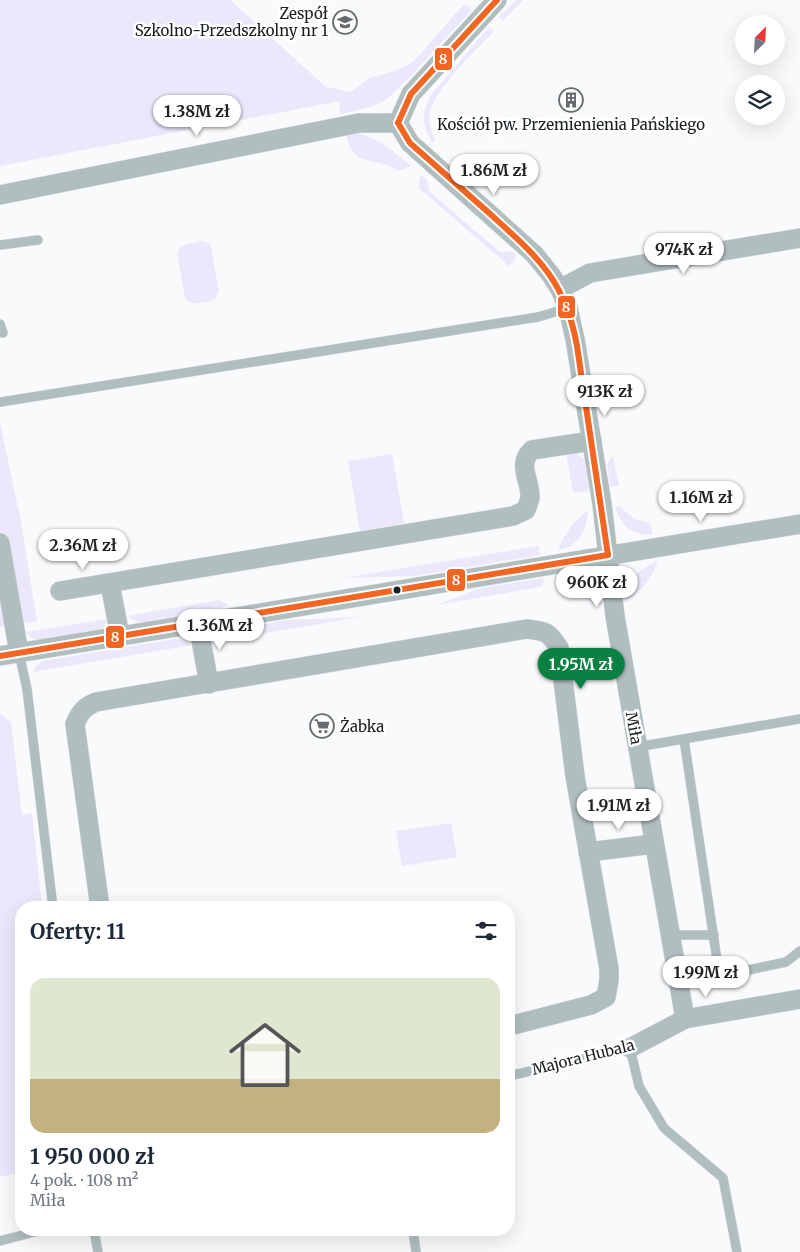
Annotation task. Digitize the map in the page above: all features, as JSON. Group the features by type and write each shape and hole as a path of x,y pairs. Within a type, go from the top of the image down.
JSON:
{"street":[{"path":"0,195 359,123 398,123 411,94 497,0"},
{"name":"Miła","path":"398,123 410,143 534,254 551,274 568,308 575,339 602,504 614,611 685,1019"},
{"path":"560,289 590,273 800,238"},
{"path":"60,591 513,516 526,510 530,498 524,464 526,456 532,450 592,441"},
{"path":"0,656 800,524"},
{"path":"0,543 19,653"},
{"path":"110,584 120,636"},
{"path":"198,624 210,684"},
{"path":"99,901 75,724 85,707 96,702 527,629 544,630 552,637 559,648 575,776 609,968 609,980 606,998 591,1005 515,1024"},
{"path":"588,852 654,844"},
{"name":"Majora Hubala","path":"630,1048 685,1019 800,999"}],"lane":[{"path":"0,245 38,240"},
{"path":"0,402 528,318 568,308"},
{"path":"19,653 27,689 51,901"},
{"path":"637,747 800,719"},
{"path":"684,739 718,960 722,968 728,971 739,972 786,962 800,951"},
{"path":"670,935 714,935"},
{"path":"630,1048 639,1086 664,1128 723,1178 737,1252"},
{"name":"Majora Hubala","path":"515,1075 630,1048"},
{"path":"0,1241 19,1236"},
{"path":"95,1236 98,1252"},
{"path":"414,1236 416,1252"}],"shaded area":[{"path":"0,0 230,0 326,87 351,92 369,78 392,72 408,65 416,59 464,4 472,10 408,79 387,99 374,106 341,114 340,101 0,166"},
{"path":"516,0 523,0 503,21 498,17"},
{"path":"489,27 494,31 457,70 433,104 429,120 435,139 432,143 424,122 424,113 430,96"},
{"path":"346,134 363,134 378,141 412,166 399,171 390,166 360,157 354,153 349,145"},
{"path":"421,175 427,180 430,192 500,252 512,251 516,255 514,261 509,266 419,188"},
{"path":"201,241 209,243 211,247 219,292 214,300 195,303 185,298 177,253 181,246"},
{"path":"0,423 20,517 37,621 0,627"},
{"path":"566,452 578,454 586,462 589,491 573,493"},
{"path":"392,454 404,523 360,531 348,461"},
{"path":"613,456 619,486 610,487 607,464"},
{"path":"615,506 620,507 635,519 650,523 653,533 651,535 637,533 627,528 620,519"},
{"path":"588,511 586,524 581,536 572,545 559,550 562,540 570,528"},
{"path":"539,546 540,555 415,576 343,578"},
{"path":"657,561 653,572 645,584 634,595 624,601 627,587 634,576"},
{"path":"563,576 578,577 588,582 593,586 602,605 591,602 580,594 569,585"},
{"path":"544,578 543,584 540,587 437,605 481,588"},
{"path":"219,600 229,605 219,609 138,623 127,616"},
{"path":"360,617 212,642 221,633 229,630 288,620"},
{"path":"108,619 101,629 40,640 31,638 26,632"},
{"path":"175,639 192,645 33,672 42,661"},
{"path":"0,714 11,722 22,815 32,813 41,901 15,901 15,1173 0,1177"},
{"path":"451,823 457,857 402,866 396,831"}],"transit line":[{"name":"8","path":"398,123 411,94 497,0"},
{"name":"8","path":"398,123 410,143 488,212 534,256 556,285 565,303 577,346 608,555"},
{"name":"8","path":"0,656 608,555"}],"place":[{"name":"Zespół Szkolno-Przedszkolny nr 1","path":"345,22"},
{"name":"Kościół pw. Przemienienia Pańskiego","path":"571,100"},
{"name":"Żabka","path":"322,726"}]}
